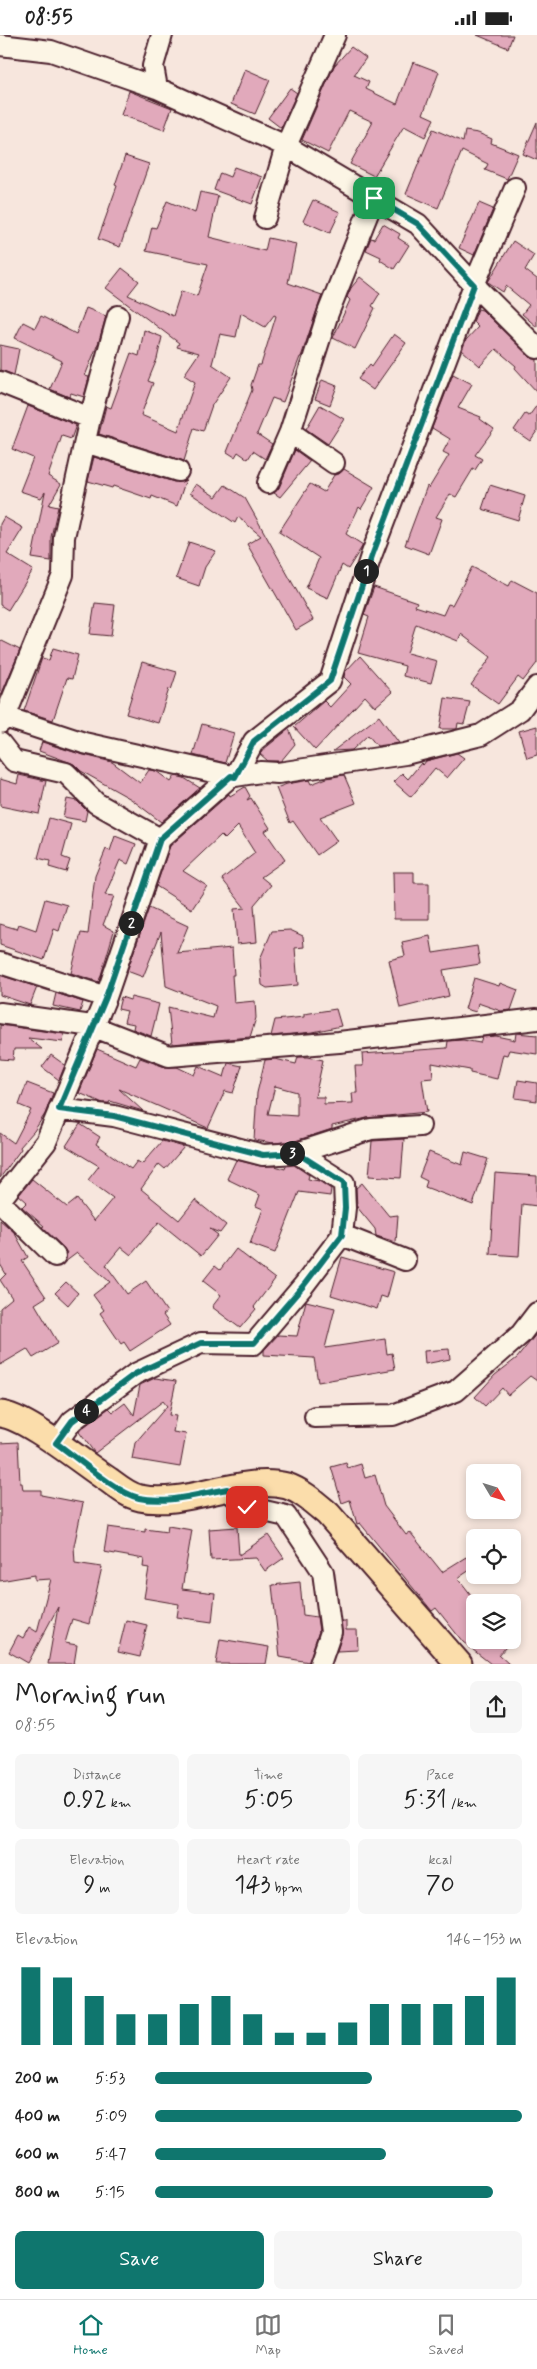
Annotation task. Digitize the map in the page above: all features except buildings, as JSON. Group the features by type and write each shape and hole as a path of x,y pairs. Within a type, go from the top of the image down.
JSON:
{"main road":[{"path":"0,1413 20,1420 120,1488 138,1498 161,1500 269,1483 288,1486 306,1496 328,1513 459,1664"}],"street":[{"path":"157,87 152,65 162,35"},
{"path":"265,218 286,146 335,35"},
{"path":"0,45 51,51 157,87 286,146 418,224 474,285 537,348"},
{"path":"55,1255 0,1201 46,1142 92,1026 106,997 160,839 233,776 254,741 330,681 372,556 474,285 515,188"},
{"path":"268,483 290,432 328,313 374,198"},
{"path":"118,316 90,418 64,537 63,575 1,717 84,743 233,776 261,772 278,773 405,754 481,735 520,710 537,687"},
{"path":"0,382 90,418"},
{"path":"290,432 334,463"},
{"path":"85,442 178,471"},
{"path":"0,743 14,761 66,773 96,803 160,839"},
{"path":"0,963 106,997"},
{"path":"0,1013 92,1026 169,1056 349,1041 537,1019"},
{"path":"59,1109 114,1116 263,1155 297,1153 370,1129 420,1126"},
{"path":"56,1443 72,1421 135,1374 201,1343 254,1343 304,1285 342,1235 345,1208 344,1183 297,1153"},
{"path":"342,1235 405,1260"},
{"path":"315,1417 393,1415 456,1391 520,1334 537,1313"},
{"path":"227,1489 247,1507 286,1516 323,1572 331,1632 320,1664"}],"route":[{"path":"247,1507 227,1489 161,1500 138,1498 120,1488 56,1443 72,1421 135,1374 201,1343 254,1343 304,1285 342,1235 345,1208 344,1183 297,1153 263,1155 114,1116 59,1109 92,1026 106,997 160,839 231,776 235,777 254,741 330,681 372,556 474,285 418,224 374,198"}]}
